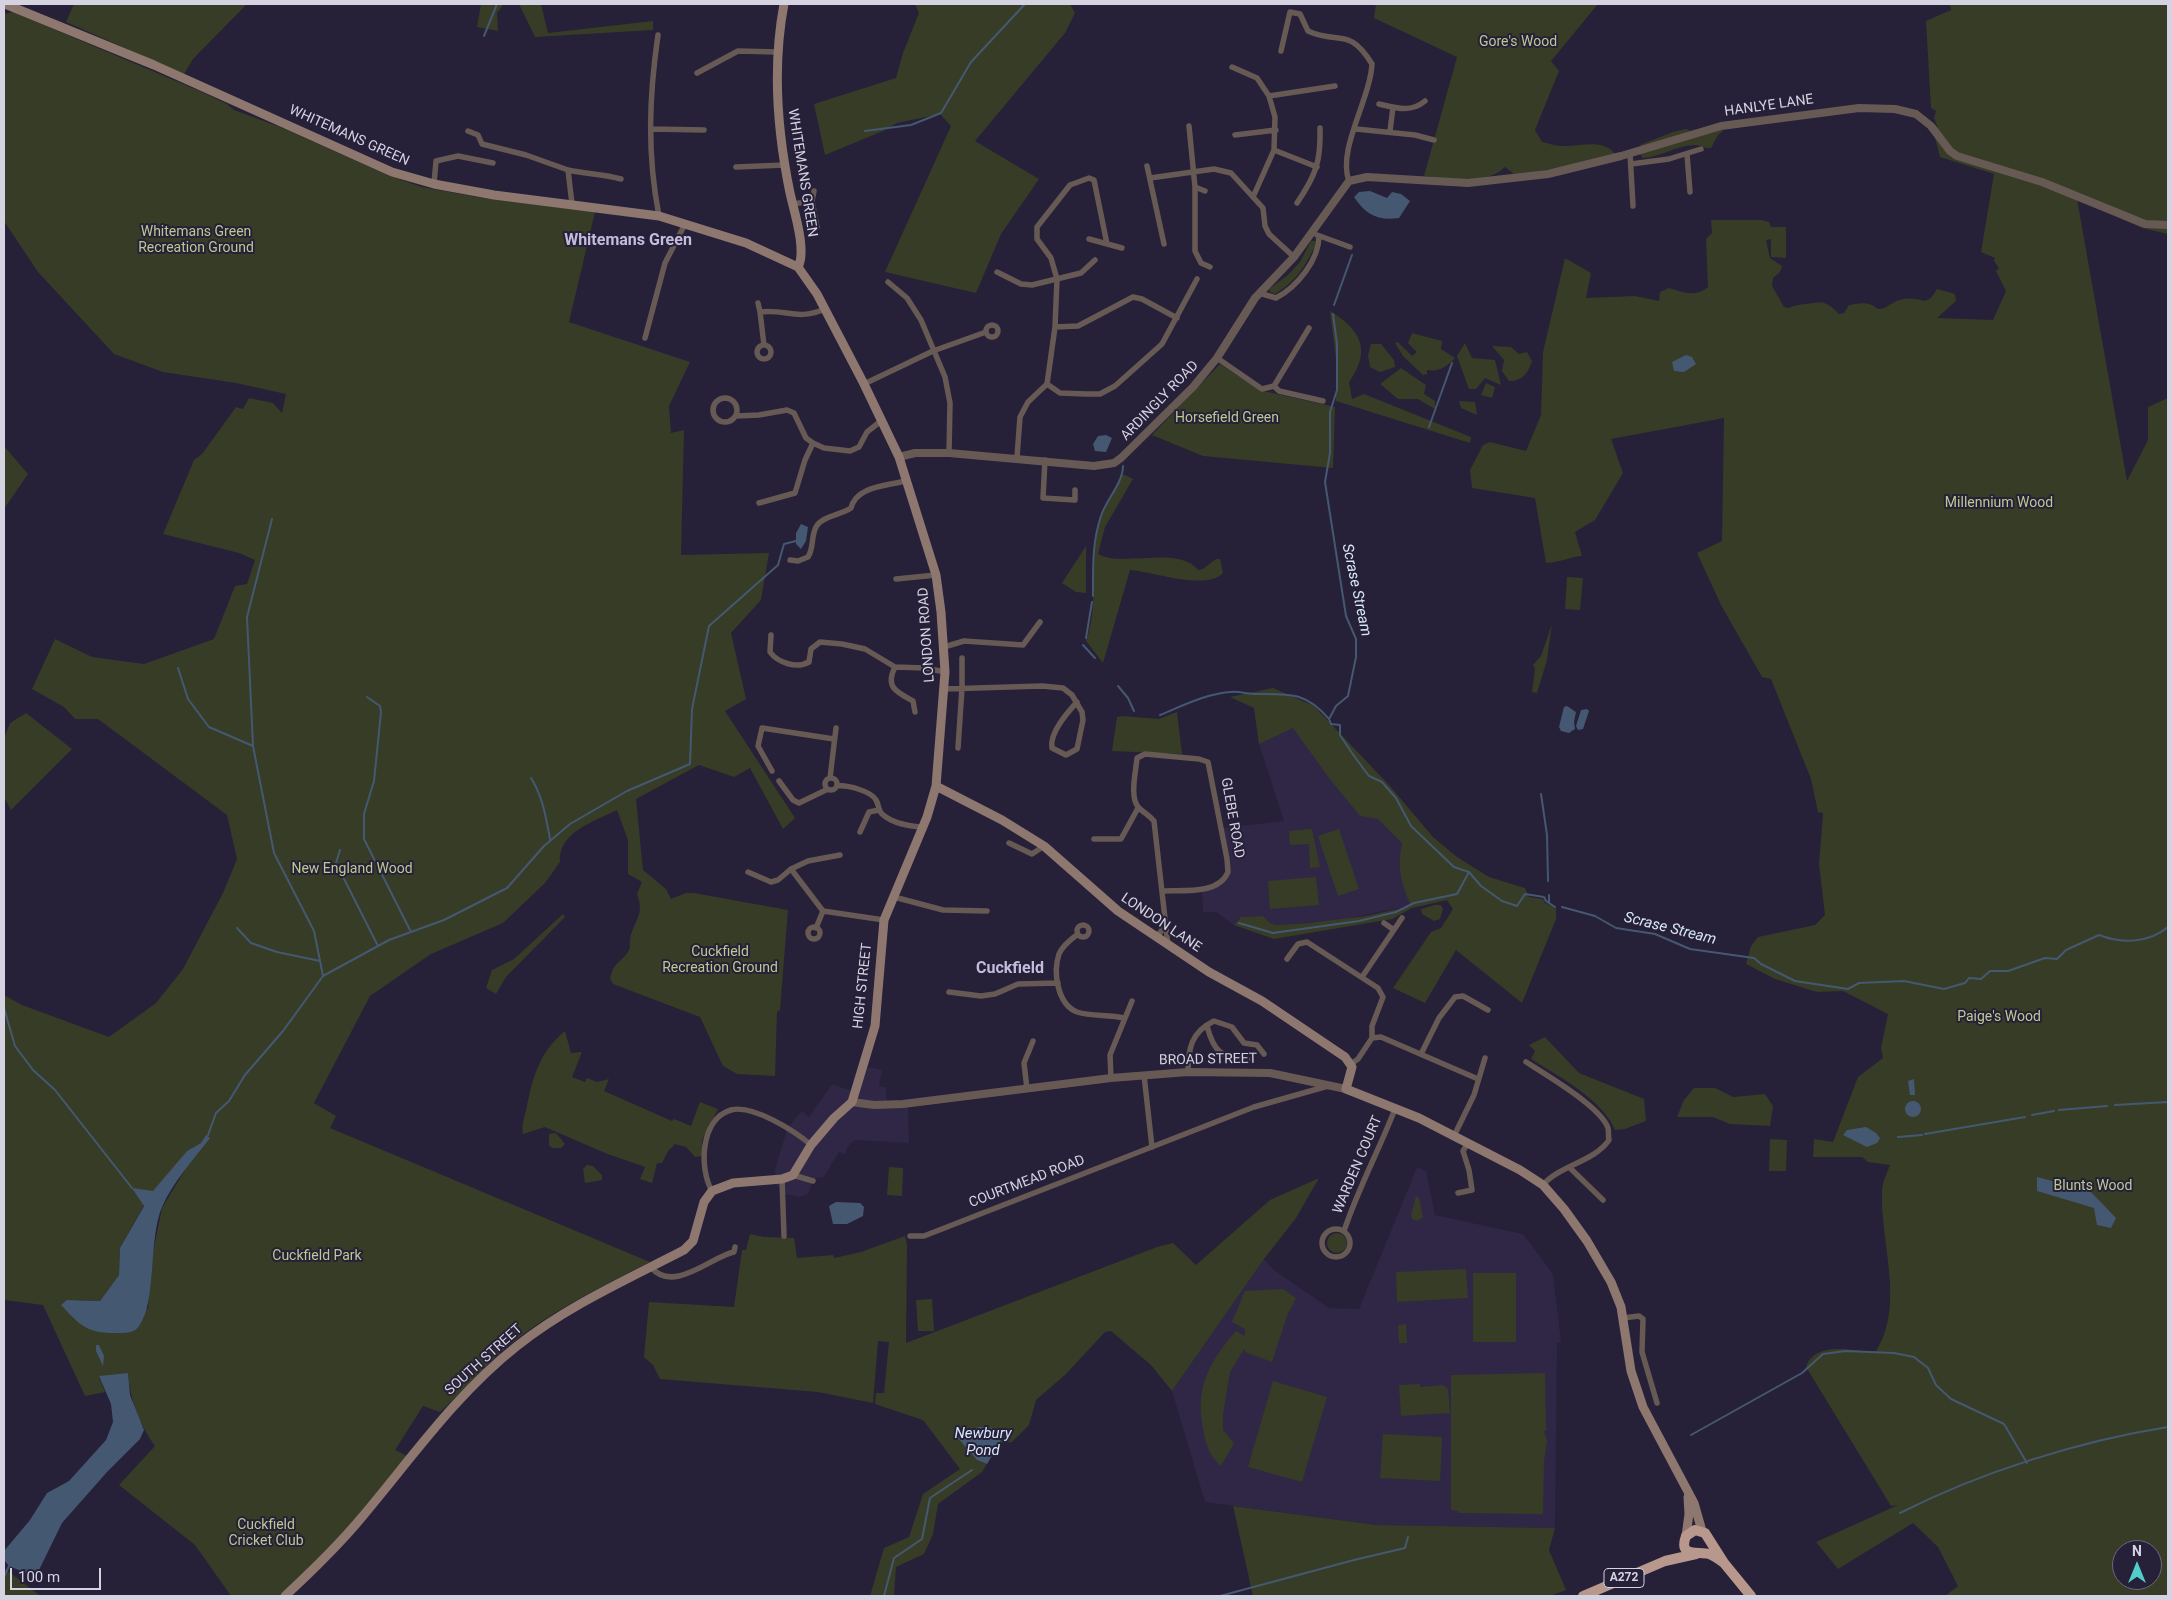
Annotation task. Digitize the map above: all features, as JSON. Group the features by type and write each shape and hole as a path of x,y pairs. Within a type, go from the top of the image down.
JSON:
{"highway":[{"path":"1724,1563 1711,1554 1698,1554 1685,1548 1685,1538 1695,1530 1705,1534 1724,1563 1751,1596"},
{"path":"1698,1554 1706,1549 1705,1534"},
{"name":"A272","path":"1665,1561 1681,1547 1685,1538"},
{"name":"A272","path":"1583,1596 1665,1561 1698,1554"}],"main road":[{"name":"WHITEMANS GREEN","path":"5,4 154,65 372,164 434,184 659,216 746,243 798,267 808,279 825,308 899,458"},
{"name":"WHITEMANS GREEN","path":"784,4 778,52 776,97 785,165 801,255 798,267"},
{"name":"LONDON ROAD","path":"899,458 936,575 945,672 936,786"},
{"name":"HIGH STREET","path":"852,1102 875,1026 884,920 922,827 936,786"},
{"name":"LONDON LANE","path":"936,786 1002,820 1044,846 1096,894 1154,936 1209,972 1262,1001 1345,1057 1351,1064"},
{"path":"1346,1089 1351,1064"},
{"name":"BROAD STREET","path":"1346,1089 1454,1136 1520,1170 1543,1185 1564,1209 1589,1244 1612,1282 1623,1318"},
{"path":"712,1191 733,1183 782,1179 793,1175 811,1145 834,1118 852,1102"},
{"name":"SOUTH STREET","path":"285,1596 325,1559 454,1405 489,1371 540,1329 689,1246 693,1241 704,1202 712,1191"},
{"path":"1623,1318 1631,1371 1648,1420 1694,1503 1705,1534"},
{"path":"1685,1538 1689,1514 1687,1491"}],"street":[{"path":"1281,51 1290,12 1300,14 1308,31 1344,38 1358,46 1372,64 1356,129 1346,158 1346,173 1349,181"},
{"path":"658,35 651,84 651,128 652,176 659,216"},
{"path":"697,73 738,51 778,52"},
{"path":"1232,67 1257,78 1269,96 1276,130 1274,150 1253,198"},
{"path":"1269,96 1335,86"},
{"path":"1379,104 1410,109 1417,108 1425,101"},
{"path":"1390,131 1393,107"},
{"name":"HANLYE LANE","path":"1349,181 1367,177 1443,183 1486,182 1548,174 1630,153 1721,126 1836,109 1895,109 1924,118 1950,151 1957,156 2042,182 2145,224 2168,225"},
{"path":"1188,126 1195,187 1194,251 1201,262 1210,267"},
{"path":"651,128 704,130"},
{"path":"1298,203 1310,185 1317,167 1321,152 1320,128"},
{"path":"1356,129 1390,131 1434,140"},
{"path":"1235,135 1276,130"},
{"path":"468,131 478,135 482,144 526,155 568,170 592,175 602,174 621,180"},
{"path":"1631,164 1669,159 1700,149"},
{"path":"1274,150 1317,167"},
{"path":"1630,153 1632,206"},
{"path":"1687,154 1690,192"},
{"path":"434,184 436,161 458,156 493,163"},
{"path":"736,167 785,165"},
{"path":"1147,166 1164,244"},
{"path":"1150,178 1214,169 1226,171 1235,176 1263,208 1265,226 1269,234 1294,257"},
{"path":"568,170 572,204"},
{"path":"1017,457 1023,410 1047,384 1055,327 1056,279 1051,258 1036,238 1037,227 1070,185 1079,180 1089,178 1094,180 1107,244"},
{"name":"ARDINGLY ROAD","path":"899,458 915,453 949,453 1017,457 1094,466 1114,463 1145,436 1217,358 1243,314 1260,293 1316,235 1349,181"},
{"path":"1195,187 1205,191"},
{"path":"814,192 812,201 817,227"},
{"path":"793,204 812,201"},
{"path":"644,338 665,263 685,224"},
{"path":"1316,235 1350,247"},
{"path":"1260,293 1276,298 1287,291 1311,264 1319,245 1316,235"},
{"path":"1089,239 1122,248"},
{"path":"997,272 1027,284 1081,273 1095,260"},
{"path":"1047,384 1060,392 1100,394 1106,392 1162,344 1197,279"},
{"path":"888,282 906,298 921,320 945,377 950,402 949,453"},
{"path":"1055,327 1078,326 1133,297 1142,299 1177,318"},
{"path":"758,303 764,345"},
{"path":"760,312 772,311 801,316 825,308"},
{"path":"1217,358 1262,389 1274,386 1309,328"},
{"path":"864,384 933,351 986,332"},
{"path":"1274,386 1279,391 1322,401"},
{"path":"736,416 737,408 730,399 719,399 714,405 713,413 718,420 730,421 736,416 759,415 788,410 794,413 806,438 813,443 824,448 850,451 859,447 867,432 881,421"},
{"path":"759,502 794,494 805,460 813,443"},
{"path":"1045,460 1043,498 1075,500 1075,490"},
{"path":"790,560 798,561 808,557 817,526 824,520 847,511 858,495 882,486 905,481"},
{"path":"896,579 936,575"},
{"path":"944,647 964,641 1024,645 1040,622"},
{"path":"771,635 770,652 786,664 804,665 809,662 812,649 820,642 865,649 895,667 924,668 945,672"},
{"path":"958,748 962,658"},
{"path":"895,667 890,677 890,683 898,692 913,701 915,712"},
{"path":"944,689 1053,686 1068,691 1077,702 1083,720 1080,743 1074,752 1061,754 1052,748 1052,740 1062,722 1077,702"},
{"path":"772,770 758,746 762,728 834,739"},
{"path":"828,789 825,784 830,778 836,728"},
{"name":"GLEBE ROAD","path":"1138,808 1134,787 1137,758 1140,755 1199,759 1210,765 1228,872 1223,881 1212,887 1163,891"},
{"path":"830,778 836,780 837,786"},
{"path":"779,781 793,800 799,803 828,789 833,790 837,786 852,788 875,798 879,810 892,821 922,827"},
{"path":"1094,839 1122,839 1138,808 1149,814 1154,821 1168,945"},
{"path":"860,832 869,812 879,810"},
{"path":"1009,843 1032,854 1044,846"},
{"path":"748,872 771,882 778,880 791,869 808,861 840,855"},
{"path":"791,869 823,911 884,920"},
{"path":"894,897 943,910 987,911"},
{"path":"816,928 823,911"},
{"path":"1362,977 1402,918"},
{"path":"1154,936 1160,933 1166,923"},
{"path":"1384,923 1394,930"},
{"path":"1078,934 1065,945 1059,954 1058,983 1063,1001 1074,1010 1124,1018"},
{"path":"1287,960 1298,944 1307,942 1378,988 1383,997 1372,1026 1372,1038 1358,1059 1351,1064"},
{"path":"949,992 981,996 995,994 1018,984 1058,983"},
{"path":"1421,1054 1438,1018 1455,997 1463,996 1488,1010"},
{"path":"1111,1078 1110,1055 1132,1001"},
{"path":"1188,1072 1190,1044 1197,1033 1214,1022 1228,1025 1236,1030 1244,1043 1258,1045 1264,1054"},
{"path":"1207,1026 1212,1043 1218,1050 1230,1057 1249,1060"},
{"path":"1372,1038 1381,1037 1478,1080"},
{"path":"1027,1089 1024,1063 1028,1047 1033,1041"},
{"path":"1454,1136 1474,1095 1486,1058"},
{"path":"1526,1062 1570,1089 1603,1120 1608,1128 1608,1140 1600,1150 1552,1176 1543,1185"},
{"name":"BROAD STREET","path":"852,1102 887,1106 1111,1078 1188,1072 1270,1073 1346,1089"},
{"path":"1144,1075 1152,1147"},
{"name":"COURTMEAD ROAD","path":"910,1236 924,1236 1254,1107 1328,1086"},
{"name":"WARDEN COURT","path":"1344,1231 1353,1204 1373,1163 1395,1109"},
{"path":"712,1191 708,1183 704,1148 711,1129 728,1112 740,1110 772,1120 788,1127 811,1145"},
{"path":"1458,1193 1472,1190 1469,1170 1463,1151 1468,1144"},
{"path":"1569,1167 1603,1200"},
{"path":"793,1175 813,1181"},
{"path":"782,1179 784,1236"},
{"name":"WARDEN COURT","path":"1335,1229 1344,1231 1350,1239 1350,1249 1343,1256 1330,1256 1324,1250 1324,1237 1335,1229"},
{"path":"652,1267 661,1274 685,1274 702,1269 724,1255 734,1252 735,1247"},
{"path":"1623,1318 1642,1317 1642,1352 1657,1403"}],"shaded area":[{"path":"1273,688 1314,706 1443,899 1340,920 1276,925 1270,923 1263,916 1241,917 1234,925 1216,912 1203,912 1202,888 1212,887 1227,876 1222,828 1284,821 1259,744 1254,708"},
{"path":"864,1066 882,1070 879,1087 886,1087 887,1105 908,1104 909,1143 855,1140 848,1146 845,1154 839,1152 824,1177 816,1178 813,1181 808,1194 799,1197 784,1194 776,1184 775,1169 788,1127 802,1111 809,1117 832,1084 855,1092"},
{"path":"1417,1167 1426,1171 1435,1215 1523,1234 1553,1274 1561,1342 1557,1343 1555,1528 1377,1525 1205,1502 1172,1391 1264,1259 1274,1270 1329,1308 1359,1309"}],"green space":[{"path":"74,4 247,4 193,59 184,74 66,22"},
{"path":"481,4 504,4 497,13 498,31 477,27"},
{"path":"519,4 541,4 548,33 653,21 653,30 535,37"},
{"path":"915,4 1070,4 1075,13 1065,33 975,141 1039,179 1001,234 976,293 885,272 951,126 940,114 897,123 883,131 825,155 814,104 896,78 903,53 919,13"},
{"name":"Gore's Wood","path":"1376,4 1598,4 1551,61 1559,71 1535,130 1542,142 1562,146 1598,145 1610,149 1615,154 1527,173 1514,174 1505,167 1497,173 1477,179 1466,180 1424,176 1457,57 1374,18"},
{"path":"1950,4 2168,4 2168,234 2142,228 2077,199 2127,481 2148,440 2148,407 2168,398 2168,1596 1945,1596 1958,1586 1938,1547 1913,1523 1838,1569 1816,1542 1898,1505 1891,1506 1806,1367 1810,1359 1817,1353 1826,1350 1846,1349 1875,1353 1884,1334 1889,1315 1889,1274 1882,1211 1882,1191 1890,1165 1868,1162 1862,1157 1813,1157 1814,1139 1833,1142 1858,1077 1883,1058 1881,1048 1888,1014 1843,991 1817,992 1775,979 1746,964 1751,946 1758,937 1815,925 1825,915 1819,864 1823,813 1818,812 1811,779 1771,679 1762,677 1721,605 1697,553 1722,541 1724,418 1611,439 1623,473 1595,520 1575,532 1582,556 1546,563 1535,498 1472,488 1470,470 1483,445 1490,442 1526,451 1541,415 1543,352 1565,258 1591,273 1586,298 1635,296 1659,301 1660,292 1669,288 1694,293 1708,287 1706,239 1712,233 1711,220 1761,220 1769,222 1771,227 1786,227 1786,258 1771,257 1771,239 1766,240 1770,258 1782,266 1780,272 1773,278 1772,286 1784,307 1824,303 1839,314 1844,313 1849,305 1864,303 1875,306 1878,309 1905,299 1925,301 1931,298 1937,289 1955,294 1956,301 1937,318 1993,320 2006,291 1996,271 1999,268 1994,261 1995,258 1981,252 1994,174 1940,157 1935,138 1938,128 1934,118 1936,111 1931,108 1926,21 1951,10"},
{"path":"13,12 202,92 227,104 234,110 280,127 390,176 422,187 483,198 595,212 569,322 690,362 669,406 671,433 684,430 681,555 769,553 761,600 731,633 746,699 725,711 795,818 783,829 750,768 734,777 699,765 636,799 643,870 666,889 671,899 686,893 694,893 788,910 780,1010 777,1012 775,1076 737,1074 723,1066 700,1017 613,984 610,979 616,965 630,949 630,939 640,907 637,894 642,882 628,874 628,840 617,810 579,829 571,836 561,852 560,862 545,883 503,923 431,954 370,996 314,1103 336,1116 330,1128 650,1262 578,1299 528,1331 493,1360 440,1412 423,1406 395,1450 411,1458 285,1596 231,1596 195,1545 119,1485 155,1446 144,1429 136,1411 128,1373 99,1377 105,1392 85,1396 43,1305 4,1300 4,995 22,1005 109,1037 156,1003 183,969 223,893 237,859 227,815 98,719 75,719 64,707 32,689 55,639 92,657 144,664 214,639 235,586 247,584 255,560 239,553 163,534 194,460 202,454 236,407 243,409 249,398 273,403 282,413 286,394 236,383 163,372 114,354 38,272 4,221 4,14","holes":["206,1135 162,1208 151,1262 148,1309 67,1300 100,1301 119,1275 120,1248 144,1205 187,1151 201,1143"]},
{"path":"1721,128 1723,131 1718,135 1711,148 1697,145 1688,146 1643,158 1639,153 1640,145 1673,132 1686,129 1698,134"},
{"path":"1311,241 1315,241 1316,245 1300,272 1283,289 1275,294 1270,292 1269,289 1288,275 1300,262"},
{"path":"1330,311 1341,318 1356,333 1360,342 1360,360 1349,382 1352,399 1364,394 1471,437 1470,443 1336,401 1336,359"},
{"path":"1412,333 1442,341 1441,349 1455,358 1442,368 1427,370 1427,374 1423,375 1403,356 1395,343 1398,342 1412,356 1417,352 1408,343"},
{"path":"1465,343 1472,358 1495,360 1501,385 1485,378 1476,389 1469,389 1457,356"},
{"path":"1371,344 1381,344 1394,360 1395,367 1380,372 1370,367 1368,355"},
{"path":"1492,346 1511,347 1519,354 1527,352 1532,361 1524,376 1518,380 1509,381 1502,371 1504,360"},
{"name":"Horsefield Green","path":"1220,364 1259,390 1335,407 1333,468 1203,456 1152,435"},
{"path":"1401,368 1426,385 1424,394 1435,401 1435,409 1418,399 1398,399 1380,384"},
{"path":"1486,383 1495,387 1492,398 1481,395"},
{"path":"1459,401 1475,402 1477,415 1461,408"},
{"path":"4,446 28,474 4,509"},
{"path":"1123,474 1133,479 1105,527 1098,554 1109,558 1121,559 1177,559 1189,563 1198,570 1203,569 1216,559 1220,559 1223,573 1215,578 1192,580 1130,570 1103,663 1086,641 1092,616 1095,542 1102,515"},
{"path":"1086,546 1086,593 1076,592 1062,583"},
{"path":"1567,577 1583,578 1580,610 1565,609"},
{"path":"1552,624 1547,660 1537,693 1532,692 1535,669 1533,665 1541,656"},
{"path":"1273,688 1314,706 1389,785 1433,837 1457,857 1489,877 1525,888 1529,897 1543,899 1545,903 1556,908 1556,919 1522,1003 1456,950 1425,1003 1393,988 1431,932 1441,928 1453,909 1447,900 1412,908 1392,919 1274,939 1234,925 1241,917 1263,916 1270,923 1276,925 1308,923 1366,916 1411,906 1400,868 1402,843 1378,819 1360,816 1329,778 1293,728 1259,744 1254,708 1230,697"},
{"path":"1177,712 1182,754 1112,751 1117,717 1159,719"},
{"path":"26,713 72,749 11,810 4,797 4,738 10,723"},
{"path":"1312,829 1320,867 1310,868 1309,844 1290,845 1289,831"},
{"path":"1339,829 1359,889 1338,896 1318,836"},
{"path":"1316,877 1319,905 1270,909 1268,881"},
{"path":"1441,905 1443,909 1440,919 1434,921 1422,914 1421,909"},
{"path":"563,914 565,917 506,977 496,994 486,988 492,970 514,959"},
{"path":"565,1031 571,1053 582,1052 572,1077 585,1082 587,1078 597,1082 609,1079 604,1091 672,1121 674,1119 691,1126 700,1102 718,1109 702,1140 702,1156 695,1157 686,1147 675,1144 668,1151 662,1163 657,1163 652,1183 640,1179 645,1167 605,1153 545,1127 523,1134 522,1128 538,1067 549,1048"},
{"path":"1545,1037 1579,1073 1644,1099 1646,1121 1625,1129 1615,1130 1609,1119 1590,1098 1531,1059 1535,1051 1529,1045"},
{"path":"1694,1088 1715,1088 1733,1097 1765,1094 1773,1106 1770,1126 1730,1124 1713,1117 1677,1117 1684,1100"},
{"path":"556,1133 565,1144 561,1148 552,1148 549,1145 549,1134"},
{"path":"1770,1139 1787,1140 1786,1171 1769,1171"},
{"path":"587,1165 593,1166 602,1175 602,1180 585,1183 583,1169"},
{"path":"889,1167 903,1168 902,1196 887,1195"},
{"path":"1319,1178 1296,1218 1264,1259 1172,1391 1151,1365 1111,1331 1105,1332 1065,1375 1036,1400 1029,1425 1012,1442 1000,1443 1000,1430 977,1460 987,1464 982,1472 938,1504 933,1534 924,1554 896,1567 894,1596 870,1596 884,1548 909,1537 923,1494 960,1469 923,1420 875,1404 876,1393 884,1393 889,1342 878,1341 873,1403 818,1392 660,1379 653,1365 644,1357 649,1302 734,1307 742,1250 746,1250 750,1234 764,1237 794,1238 797,1258 833,1255 834,1258 861,1252 905,1236 907,1245 906,1343 1157,1247 1173,1243 1196,1265 1270,1200"},
{"path":"1416,1196 1419,1198 1423,1217 1417,1221 1412,1219 1411,1215"},
{"path":"1337,1233 1344,1236 1347,1243 1344,1250 1337,1253 1330,1250 1327,1243 1330,1236"},
{"path":"1466,1269 1468,1298 1397,1302 1396,1272"},
{"path":"1473,1273 1516,1273 1516,1342 1473,1342"},
{"path":"1283,1289 1296,1298 1287,1316 1272,1362 1245,1352 1244,1349 1230,1372 1223,1414 1223,1430 1234,1443 1221,1466 1209,1449 1203,1429 1201,1400 1206,1376 1218,1353 1236,1331 1245,1336 1245,1329 1232,1322 1245,1291"},
{"path":"932,1299 934,1331 918,1331 916,1300"},
{"path":"1406,1324 1407,1343 1399,1343 1398,1325"},
{"path":"1545,1373 1546,1431 1544,1431 1547,1441 1544,1461 1543,1514 1459,1513 1458,1511 1451,1510 1451,1375"},
{"path":"1273,1381 1327,1397 1302,1482 1248,1467"},
{"path":"1420,1384 1420,1387 1443,1385 1448,1389 1450,1413 1401,1416 1399,1385"},
{"path":"1383,1434 1442,1437 1440,1481 1380,1478"},
{"path":"1233,1506 1377,1525 1555,1528 1549,1550 1566,1590 1550,1596 1253,1596"},
{"path":"4,1568 39,1595 40,1596 4,1596"}],"water":[{"path":"1370,191 1387,198 1392,192 1401,194 1410,201 1399,218 1385,219 1368,212 1354,197 1359,192"},
{"path":"1686,355 1692,357 1696,364 1684,372 1674,371 1672,362"},
{"path":"1106,435 1112,438 1106,452 1095,451 1093,444 1098,436"},
{"path":"801,524 808,527 806,541 801,549 796,544 796,533"},
{"path":"1567,706 1576,712 1575,729 1569,733 1561,731 1559,727 1564,707"},
{"path":"1587,709 1589,711 1583,729 1578,730 1576,726 1581,710"},
{"path":"1914,1079 1915,1095 1910,1095 1908,1081"},
{"path":"1910,1101 1916,1101 1921,1106 1919,1115 1910,1117 1905,1112 1905,1106"},
{"path":"1866,1127 1880,1138 1877,1143 1867,1147 1843,1135 1847,1130"},
{"path":"206,1135 210,1138 178,1180 162,1207 155,1236 148,1302 145,1315 137,1329 131,1332 105,1333 90,1329 79,1323 61,1305 67,1300 100,1301 119,1275 120,1248 144,1206 132,1188 153,1191 187,1151 201,1143"},
{"path":"2037,1177 2090,1191 2116,1218 2111,1228 2097,1225 2094,1208 2037,1191"},
{"path":"836,1202 860,1203 864,1207 863,1216 847,1224 833,1224 829,1206"},
{"path":"96,1345 99,1345 104,1356 103,1366 96,1351"},
{"path":"128,1373 130,1395 144,1430 140,1439 107,1472 62,1523 39,1570 33,1576 9,1566 4,1560 4,1551 30,1520 47,1493 69,1481 106,1440 113,1422 111,1404 99,1376"},
{"name":"Newbury Pond","path":"979,1427 995,1428 1001,1433 1000,1443 987,1464 977,1460 957,1437"}],"waterway":[{"path":"484,36 497,4"},
{"path":"865,131 911,125 941,113 971,62 1025,4"},
{"name":"Scrase Stream","path":"1334,305 1352,255"},
{"name":"Scrase Stream","path":"1333,314 1337,344 1337,390 1330,412 1330,453 1325,482 1346,616 1356,639 1356,657 1348,696 1336,706 1329,719 1331,724 1340,725 1340,735 1369,776 1382,782 1396,798 1411,826 1454,867 1469,872 1481,886 1502,901 1517,906 1525,894 1544,897 1546,901 1555,907"},
{"path":"1429,427 1452,363"},
{"path":"1093,596 1094,556 1098,526 1103,510 1120,479 1123,466"},
{"path":"272,519 247,617 253,746 274,853 314,931 323,976"},
{"path":"208,1135 216,1113 229,1101 245,1075 283,1031 323,976 389,940 444,920 507,888 544,846 570,824 627,791 690,764 692,709 709,626 778,565 784,544 796,541"},
{"path":"1086,638 1092,602"},
{"path":"1083,645 1095,658"},
{"path":"178,668 188,699 209,727 253,746"},
{"path":"1118,686 1128,698 1134,711"},
{"path":"1160,715 1203,698 1233,692 1297,696 1313,704 1329,719"},
{"path":"367,697 380,706 381,712 374,781 364,814 364,839 411,932"},
{"path":"531,778 541,800 550,839"},
{"path":"1541,794 1547,835 1548,881"},
{"path":"340,850 336,863 378,946"},
{"path":"1239,923 1273,933 1359,921 1396,912 1414,903 1457,894 1469,872"},
{"name":"Scrase Stream","path":"1549,895 1549,902"},
{"name":"Scrase Stream","path":"1562,907 1595,916 1616,928 1655,934 1690,949 1754,958 1761,964 1795,981 1848,989 1859,983 1904,981 1944,989 1965,983 1969,978 1981,979 1990,971 2008,971 2045,958 2057,959 2066,950 2099,935 2126,941 2144,939 2168,927"},
{"path":"237,928 251,943 277,952 320,961"},
{"path":"4,1008 15,1046 33,1070 55,1090 132,1188"},
{"path":"2115,1105 2168,1102"},
{"path":"2059,1110 2107,1106"},
{"path":"2032,1115 2054,1111"},
{"path":"1925,1134 2025,1117"},
{"path":"1898,1137 1922,1135"},
{"path":"1691,1435 1802,1373 1823,1354 1846,1351 1894,1353 1914,1357 1928,1368 1936,1385 1951,1399 2004,1424 2027,1463"},
{"path":"1900,1513 1964,1484 2031,1460 2100,1441 2168,1427"},
{"path":"884,1596 894,1558 922,1539 930,1498 972,1470"},
{"path":"1220,1596 1405,1548 1408,1537"},
{"path":"4,1577 9,1566"}],"district":[{"name":"Whitemans Green","path":"628,241"},
{"name":"Cuckfield","path":"1010,969"}],"park label":[{"name":"Whitemans Green Recreation Ground","path":"196,240"},
{"name":"Millennium Wood","path":"1999,503"},
{"name":"New England Wood","path":"352,869"},
{"name":"Cuckfield Recreation Ground","path":"720,960"},
{"name":"Paige's Wood","path":"1999,1017"},
{"name":"Blunts Wood","path":"2093,1186"},
{"name":"Cuckfield Park","path":"317,1256"},
{"name":"Cuckfield Cricket Club","path":"266,1534"}]}
